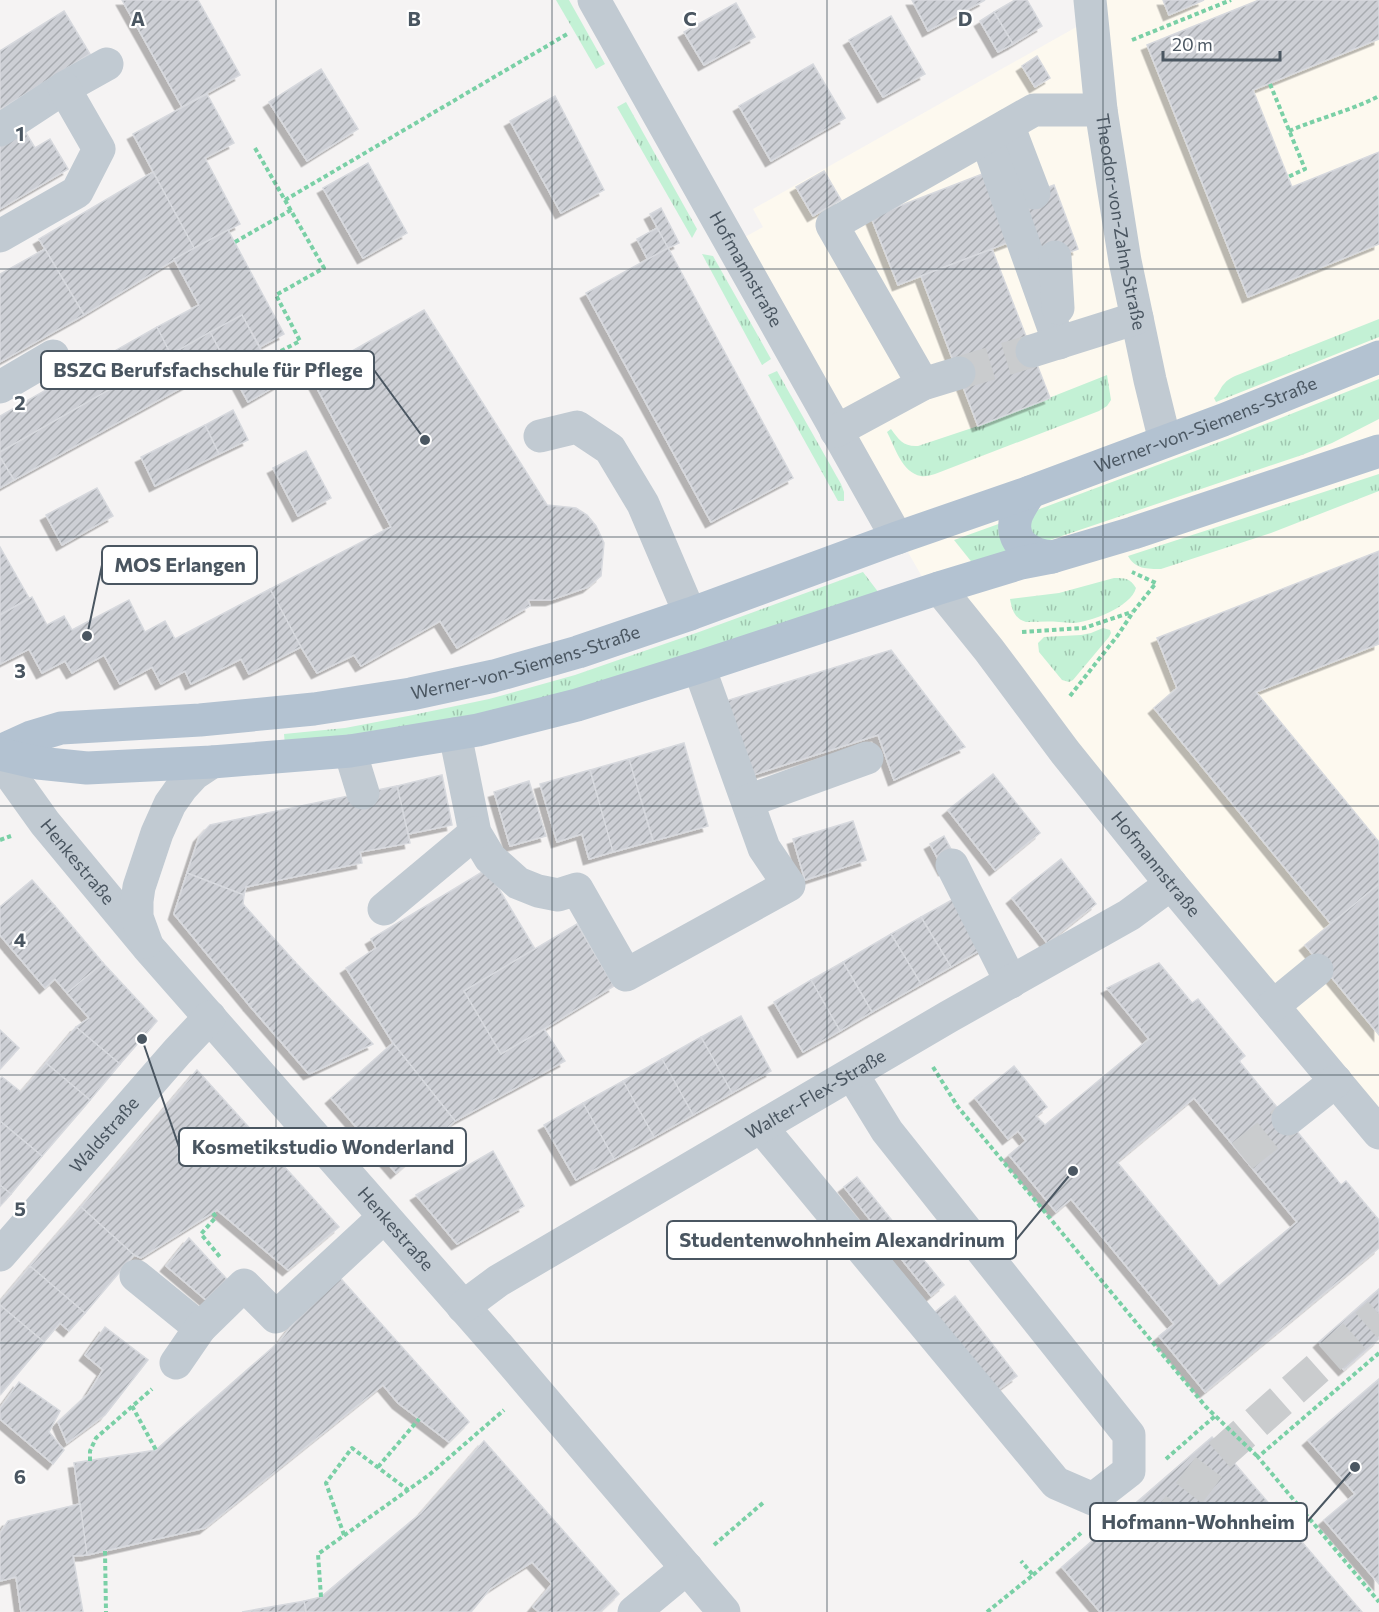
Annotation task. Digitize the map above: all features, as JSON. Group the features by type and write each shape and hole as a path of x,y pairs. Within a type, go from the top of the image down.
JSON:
{"main road":[{"name":"Werner-von-Siemens-Straße","path":"0,752 32,737 61,728 200,720 314,709 411,694 494,676 578,652 1030,492 1223,420 1379,357"},
{"name":"Werner-von-Siemens-Straße","path":"0,752 38,763 87,768 212,762 350,751 478,730 577,705 939,588 1144,529 1379,452"},
{"path":"1030,492 1016,517 1016,534 1024,546 1032,552 1039,556 1052,557"}],"street":[{"name":"Hofmannstraße","path":"594,0 897,538"},
{"name":"Theodor-von-Zahn-Straße","path":"1090,0 1101,110 1125,261 1165,441"},
{"path":"0,130 64,88 107,64"},
{"path":"0,236 77,192 99,149 64,88"},
{"path":"923,384 832,225 1034,110 1101,110"},
{"path":"997,131 1034,193"},
{"path":"997,131 1045,347"},
{"path":"1045,347 1055,257"},
{"path":"1045,347 1137,318"},
{"path":"0,387 53,356"},
{"path":"836,431 923,384 959,374"},
{"path":"540,436 577,427 610,448 643,504 690,614"},
{"name":"Hofmannstraße","path":"939,588 992,654 1065,752 1171,884 1379,1133"},
{"path":"455,734 476,833 490,858 518,884 538,891 558,895 577,888 626,975 789,885 764,848 699,667"},
{"path":"350,751 363,794"},
{"path":"748,801 867,758"},
{"name":"Henkestraße","path":"0,760 45,823 147,946 532,1386 724,1612"},
{"path":"147,946 137,917 137,901 139,887 157,833 170,804 182,787 194,774 212,762"},
{"path":"384,909 476,833"},
{"path":"952,866 1011,982"},
{"name":"Walter-Flex-Straße","path":"463,1307 498,1281 1129,915 1171,884"},
{"path":"1273,1006 1317,970"},
{"name":"Waldstraße","path":"0,1255 210,1017"},
{"path":"761,1127 1056,1484 1094,1499 1129,1471 1129,1435 887,1131 852,1074"},
{"path":"1288,1119 1336,1081"},
{"path":"176,1363 200,1328 244,1285 276,1317 384,1217"},
{"path":"136,1276 200,1328"},
{"path":"634,1612 687,1568"}],"path":[{"path":"1129,41 1232,0"},
{"path":"285,200 569,33"},
{"path":"1270,84 1305,169 1288,177"},
{"path":"1289,131 1314,120 1362,105 1379,96"},
{"path":"255,148 324,268 276,295 300,341 266,359"},
{"path":"234,242 291,210"},
{"path":"1046,726 1156,583"},
{"path":"992,654 1023,632 1084,628 1133,612"},
{"path":"914,1038 958,1107 1033,1198 1206,1407 1258,1457 1379,1602"},
{"path":"213,1213 216,1217 201,1234 244,1285"},
{"path":"1258,1457 1379,1353"},
{"path":"321,1597 318,1554 429,1475 532,1386"},
{"path":"90,1461 90,1451 96,1438 153,1388"},
{"path":"132,1406 156,1450"},
{"path":"378,1467 419,1419"},
{"path":"344,1535 326,1484 352,1448 408,1490"},
{"path":"724,1536 764,1502"},
{"path":"105,1551 106,1612"},
{"path":"987,1612 1053,1558"},
{"path":"1021,1561 1033,1575"}],"shaded area":[{"path":"1087,0 1379,0 1379,1136 933,596 732,244 763,227 753,209 1087,21"}],"green space":[{"path":"556,0 569,0 605,64 596,69"},
{"path":"626,102 697,229 692,238 617,107"},
{"path":"702,254 713,256 771,359 762,365"},
{"path":"1379,319 1379,337 1216,402 1214,398 1221,387 1235,376"},
{"path":"777,371 841,484 844,501 838,501 768,375"},
{"path":"1107,375 1111,400 1099,411 932,475 921,476 909,470 904,465 887,432 891,429 902,442 918,446 978,426"},
{"path":"1379,379 1379,419 1332,443 1038,544 1030,537 1029,513 1230,438"},
{"path":"1379,474 1379,491 1271,533 1161,569 1138,566 1128,556"},
{"path":"1004,522 1014,551 974,565 954,540"},
{"path":"863,572 882,597 494,714 285,745 284,734 345,728 408,716 489,699 575,675"},
{"path":"1114,578 1132,582 1136,588 1133,595 1119,607 1081,622 1022,621 1015,614 1010,599 1059,593"},
{"path":"1103,628 1110,630 1109,637 1069,682 1062,680 1039,652 1038,643 1044,637 1081,635"}],"building":[{"path":"122,0 198,0 240,75 182,107"},
{"path":"912,0 985,0 928,31"},
{"path":"1015,0 1027,0 1042,26 1013,44 994,12"},
{"path":"1163,0 1204,0 1169,15"},
{"path":"1259,0 1379,0 1379,39 1253,90 1292,187 1379,152 1379,244 1248,297 1147,45"},
{"path":"736,3 755,37 704,65 684,32"},
{"path":"64,11 90,54 0,110 0,51"},
{"path":"994,12 1013,44 998,52 980,21"},
{"path":"891,16 925,74 883,97 849,40"},
{"path":"1037,56 1050,78 1035,87 1022,66"},
{"path":"813,64 845,118 771,161 739,106"},
{"path":"321,69 358,129 307,161 269,102"},
{"path":"207,94 234,143 205,158 240,224 194,248 133,134"},
{"path":"555,96 604,190 561,213 510,121"},
{"path":"23,128 35,148 50,139 68,169 0,209 0,142"},
{"path":"368,163 407,233 363,258 323,188"},
{"path":"824,171 841,200 813,216 796,187"},
{"path":"153,172 194,248 84,315 39,239"},
{"path":"985,173 1012,241 898,285 871,217"},
{"path":"1054,185 1078,249 1038,264 1014,200"},
{"path":"661,208 679,243 668,248 650,214"},
{"path":"657,228 668,248 648,260 637,239"},
{"path":"228,230 284,334 260,347 242,315 171,355 157,327 199,305 174,259"},
{"path":"668,248 793,478 711,522 586,293"},
{"path":"45,249 84,315 0,362 0,274"},
{"path":"992,249 1050,398 978,426 921,276"},
{"path":"424,310 547,505 576,508 587,515 596,526 604,543 601,576 588,587 551,600 528,600 530,606 457,648 440,621 361,666 354,655 317,673 270,589 391,527 310,375"},
{"path":"242,315 279,384 248,402 210,332"},
{"path":"157,327 171,355 0,452 0,416"},
{"path":"210,332 226,363 14,480 0,457 0,452"},
{"path":"233,410 248,440 219,454 205,425"},
{"path":"205,425 219,454 155,486 141,457"},
{"path":"306,451 331,498 298,516 273,468"},
{"path":"0,457 14,480 0,488"},
{"path":"97,488 113,516 62,545 46,515"},
{"path":"0,547 29,598 0,615"},
{"path":"1379,551 1379,644 1256,692 1379,842 1379,884 1331,924 1154,708 1177,688 1157,638"},
{"path":"270,589 301,647 249,674 241,659 191,684 185,671 161,684 152,667 120,684 104,655 72,673 65,661 42,673 29,649 0,664 0,615 32,597 47,625 64,616 72,630 129,600 145,632 165,621 175,639"},
{"path":"891,650 965,747 894,780 878,735 750,776 726,701"},
{"path":"684,743 708,826 653,841 629,759"},
{"path":"629,759 653,841 613,852 590,770"},
{"path":"590,770 613,852 589,859 582,834 557,842 540,784"},
{"path":"993,774 1040,833 995,870 948,810"},
{"path":"442,775 452,825 408,834 397,786"},
{"path":"529,781 546,836 510,846 494,792"},
{"path":"397,786 410,843 360,852 362,863 246,887 244,895 187,873 199,837 210,825"},
{"path":"853,821 866,860 805,880 793,839"},
{"path":"944,836 958,862 944,870 930,844"},
{"path":"1061,859 1096,904 1047,943 1012,898"},
{"path":"487,869 535,949 464,991 501,1054 544,1029 565,1061 455,1121 393,1043 346,968 376,948 371,939"},
{"path":"187,873 244,895 243,904 295,962 249,1005 174,914"},
{"path":"32,880 55,906 10,947 0,935 0,907"},
{"path":"1379,884 1379,1035 1305,945"},
{"path":"959,896 987,946 951,967 921,917"},
{"path":"55,906 103,963 67,993 55,979 45,988 10,947"},
{"path":"921,917 951,967 921,984 891,934"},
{"path":"577,924 614,986 501,1054 464,991"},
{"path":"891,934 921,984 872,1012 843,962"},
{"path":"295,962 373,1044 309,1074 249,1005"},
{"path":"843,962 872,1012 840,1031 811,980"},
{"path":"103,963 157,1021 120,1064 76,1027 89,1018 67,993"},
{"path":"1159,963 1192,1003 1198,999 1245,1056 1239,1061 1341,1185 1346,1181 1379,1220 1379,1248 1205,1392 1159,1336 1174,1324 1071,1199 1056,1212 1009,1155 1026,1141 1018,1131 1008,1139 975,1098 1014,1066 1047,1107 1036,1116 1045,1125 1149,1039 1107,988","holes":["1194,1098 1297,1222 1219,1286 1117,1162"]},
{"path":"811,980 840,1031 803,1052 774,1002"},
{"path":"741,1016 771,1071 732,1093 701,1037"},
{"path":"76,1027 120,1064 90,1100 46,1063"},
{"path":"0,1030 19,1048 0,1069"},
{"path":"701,1037 732,1093 693,1115 662,1059"},
{"path":"393,1043 455,1121 396,1173 331,1098"},
{"path":"662,1059 693,1115 654,1137 623,1081"},
{"path":"46,1063 90,1100 42,1156 0,1121 0,1079 2,1077 21,1092"},
{"path":"197,1070 339,1227 288,1270 217,1210 141,1258 134,1255 81,1207"},
{"path":"623,1081 654,1137 614,1159 583,1103"},
{"path":"583,1103 614,1159 576,1180 544,1125"},
{"path":"0,1121 42,1156 11,1194 0,1185"},
{"path":"493,1151 524,1206 457,1244 416,1195"},
{"path":"857,1177 944,1285 931,1296 844,1187"},
{"path":"0,1185 11,1194 0,1206"},
{"path":"81,1207 134,1255 85,1313 30,1266"},
{"path":"189,1238 235,1288 212,1305 166,1266"},
{"path":"30,1266 85,1313 69,1331 60,1323 44,1342 0,1305 0,1302"},
{"path":"334,1271 469,1422 449,1442 398,1403 383,1385 205,1528 87,1555 74,1463 156,1450 279,1342"},
{"path":"1379,1289 1379,1339 1344,1370 1319,1342"},
{"path":"955,1296 1017,1376 991,1395 930,1316"},
{"path":"0,1305 44,1342 1,1394 0,1393"},
{"path":"105,1327 148,1360 105,1415 67,1443 58,1422 88,1394 103,1370 85,1355"},
{"path":"1379,1379 1379,1584 1324,1520 1355,1494 1308,1440"},
{"path":"19,1382 60,1411 49,1432 64,1450 53,1464 0,1419 0,1408"},
{"path":"1212,1437 1362,1612 1100,1612 1062,1567"},
{"path":"484,1441 619,1594 600,1612 539,1612 533,1607 552,1584 532,1562 490,1589 471,1612 306,1612 304,1601 321,1597 421,1513"},
{"path":"80,1504 87,1555 73,1556 83,1612 21,1612 16,1577 0,1581 0,1533 8,1521"},
{"path":"304,1601 306,1612 242,1612"}],"tunnel":[{"path":"959,373 1032,351"},
{"path":"1242,1156 1288,1119"},
{"path":"1159,1532 1215,1459 1379,1314"}],"place":[{"name":"BSZG Berufsfachschule für Pflege","path":"425,440"},
{"name":"MOS Erlangen","path":"87,636"},
{"name":"Kosmetikstudio Wonderland","path":"142,1039"},
{"name":"Studentenwohnheim Alexandrinum","path":"1073,1171"},
{"name":"Hofmann-Wohnheim","path":"1355,1467"}]}
